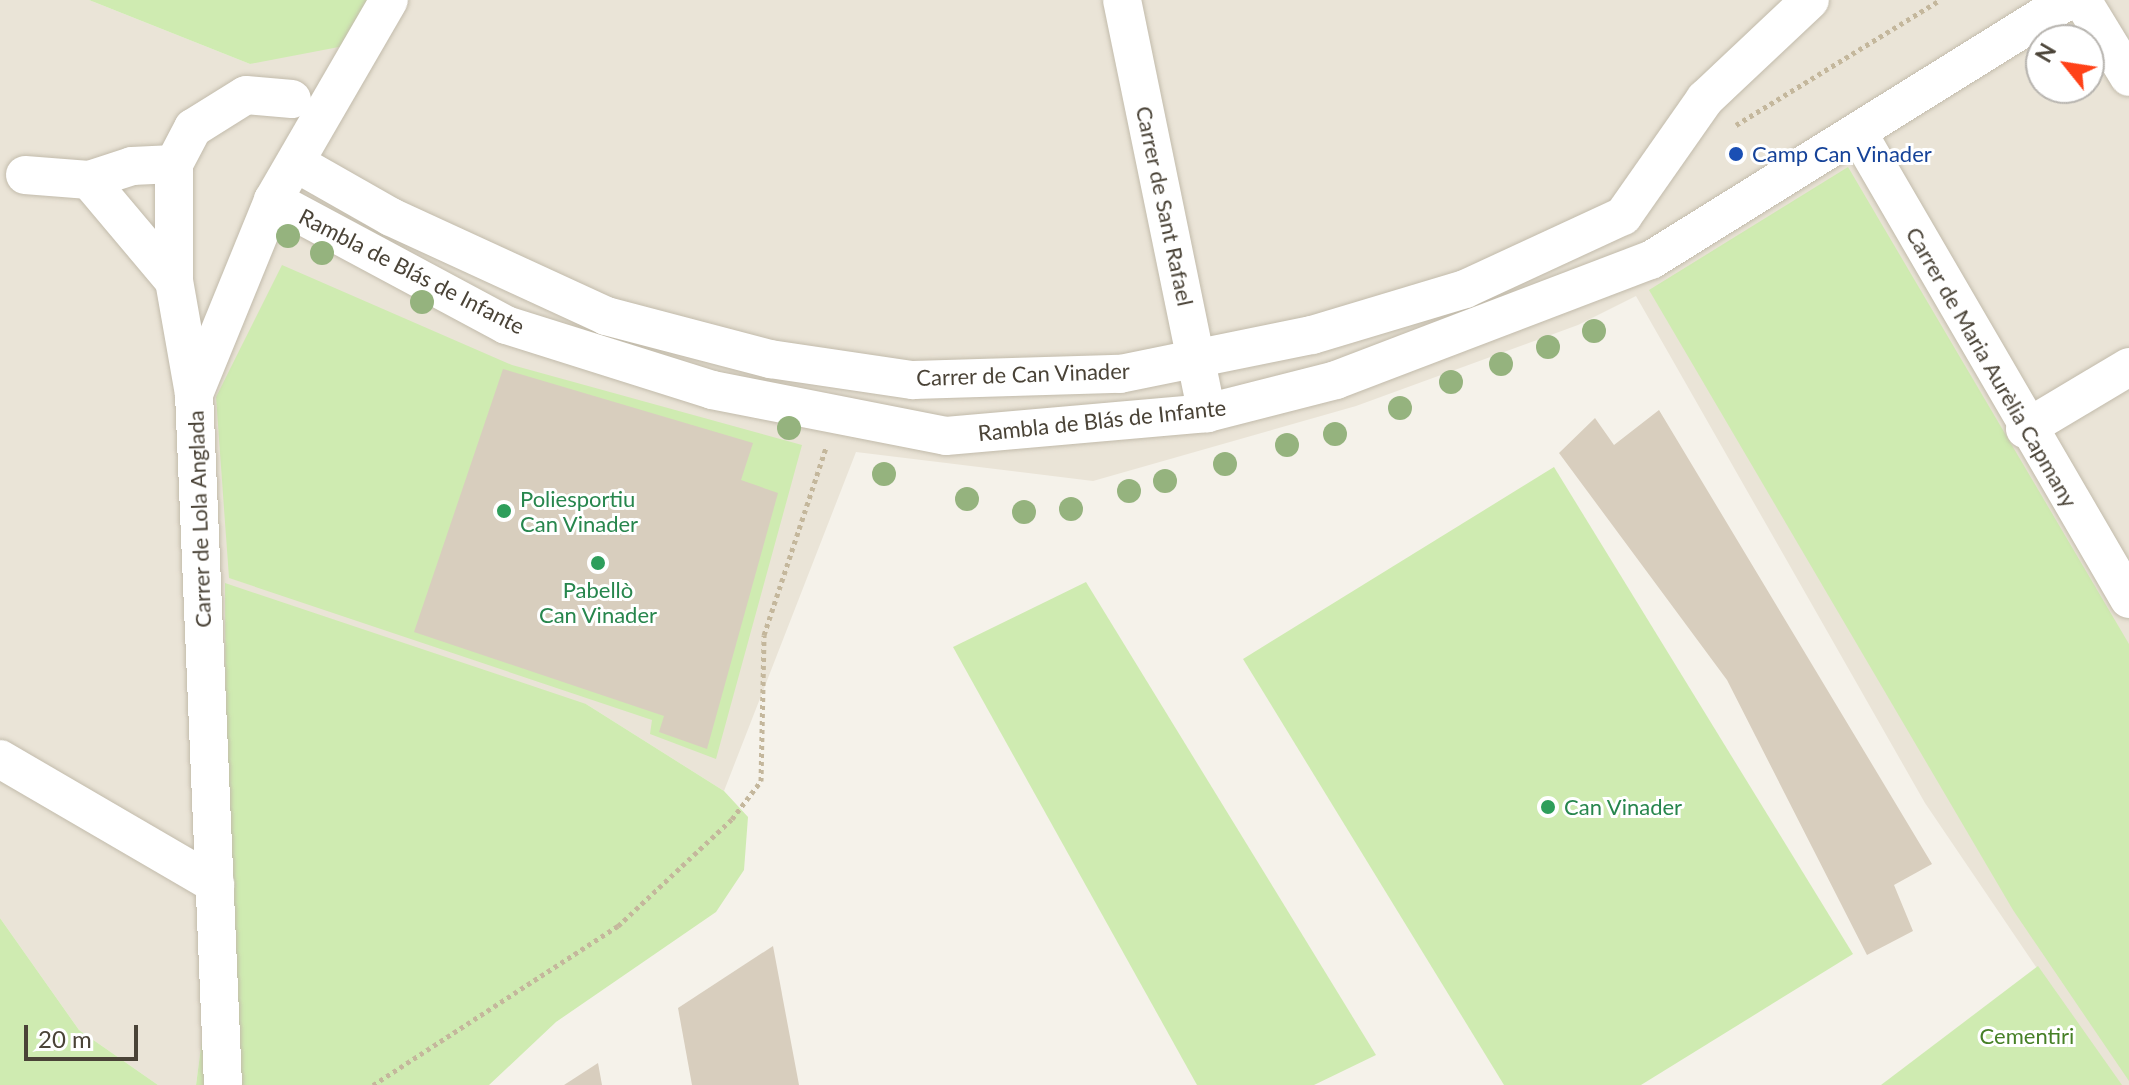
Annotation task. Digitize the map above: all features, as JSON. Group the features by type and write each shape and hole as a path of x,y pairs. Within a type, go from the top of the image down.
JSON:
{"street":[{"name":"Carrer de Lola Anglada","path":"223,1085 194,394 273,200 389,0"},
{"name":"Carrer de Sant Rafael","path":"1122,0 1207,413"},
{"name":"Carrer de Can Vinader","path":"296,163 391,217 606,316 770,359 913,380 1120,374 1312,335 1465,289 1623,216 1705,99 1810,0"},
{"name":"Rambla de Blás de Infante","path":"273,200 506,325 712,390 946,436 1207,413 1336,380 1651,260 2069,0"},
{"path":"2082,0 2129,77"},
{"path":"194,394 174,281 174,164 193,128 246,95 292,99"},
{"name":"Carrer de Maria Aurèlia Capmany","path":"1858,133 2025,429 2129,599"},
{"path":"25,175 89,180 132,166 174,164"},
{"path":"89,180 174,281"},
{"path":"2025,429 2129,367"},
{"path":"0,759 215,884"}],"path":[{"path":"373,1085 618,926 732,819 761,781 764,635 827,446"}],"shaded area":[{"path":"0,0 89,0 250,64 384,0 2129,0 2129,1085 2116,1085 1925,803 1636,296 1578,325 1356,406 1093,481 856,452 724,791 586,704 226,856 196,1085 158,1085 79,1030 0,918"}],"green space":[{"path":"89,0 384,0 365,42 250,64"},
{"path":"1848,167 2129,644 2129,1081 2013,910 1649,290"},
{"name":"Poliesportiu Can Vinader","path":"282,265 512,365 802,445 716,759 650,734 652,720 229,578 216,397"},
{"name":"Can Vinader","path":"1554,467 1853,954 1641,1085 1504,1085 1243,659"},
{"path":"1086,582 1376,1055 1314,1085 1197,1085 953,647"},
{"path":"225,583 586,704 724,791 748,817 744,870 716,912 556,1022 489,1085 196,1085 226,856"},
{"path":"0,918 79,1030 158,1085 0,1085"},
{"name":"Cementiri","path":"2038,966 2122,1085 1881,1085"}],"building":[{"name":"Pabellò Can Vinader","path":"503,369 753,443 741,480 778,493 707,749 659,732 664,716 414,632"},
{"path":"1659,410 1932,864 1894,885 1913,931 1867,955 1727,680 1559,453 1595,418 1614,445"},
{"path":"773,946 799,1085 692,1085 678,1008"},
{"path":"598,1063 602,1085 564,1085"}],"place":[{"name":"Camp Can Vinader","path":"1736,154"},
{"name":"Poliesportiu Can Vinader","path":"504,511"},
{"name":"Pabellò Can Vinader","path":"598,563"},
{"name":"Can Vinader","path":"1548,807"}]}
